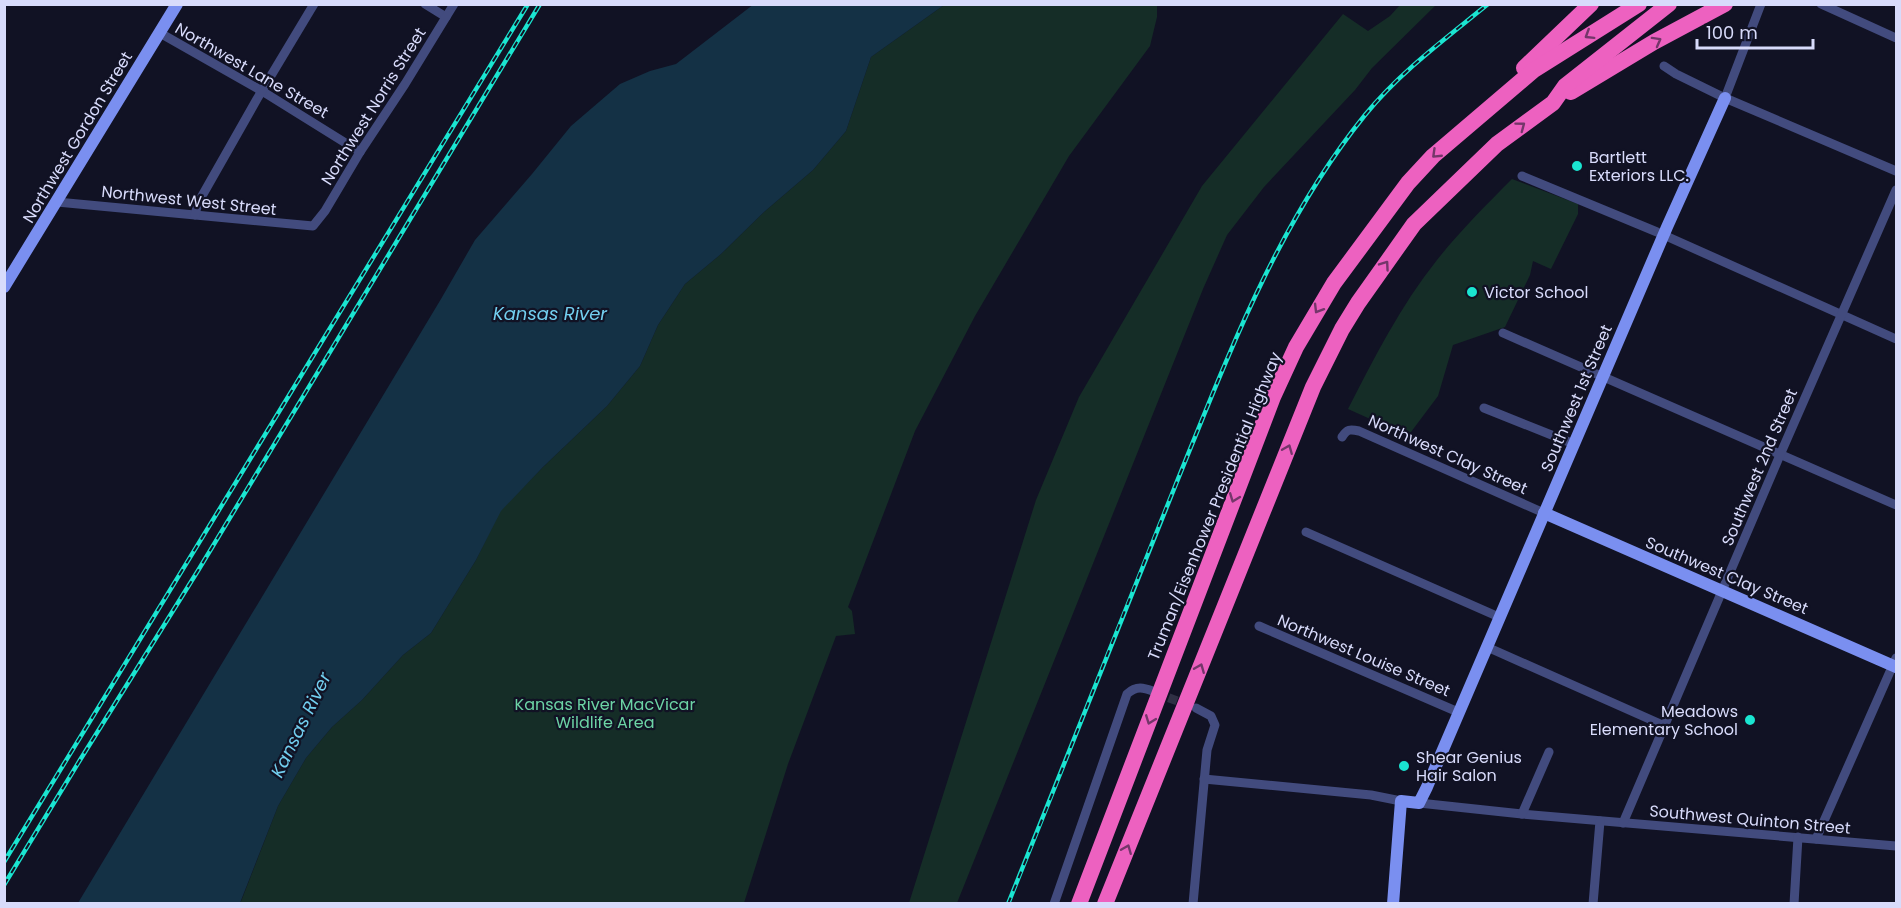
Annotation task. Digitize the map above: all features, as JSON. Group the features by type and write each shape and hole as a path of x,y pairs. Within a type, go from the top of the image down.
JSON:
{"highway":[{"path":"1458,134 1591,4"},
{"name":"Truman/Eisenhower Presidential Highway","path":"1079,903 1273,397 1296,347 1334,283 1420,170 1458,134 1534,70 1639,4"},
{"path":"1552,103 1564,86 1669,4"},
{"path":"1105,903 1313,387 1342,328 1358,303 1414,224 1497,144 1552,103 1654,42 1725,4"}],"street":[{"name":"Northwest Gordon Street","path":"4,287 177,4"},
{"path":"195,215 198,203 314,4"},
{"path":"425,4 446,17"},
{"name":"Northwest Norris Street","path":"316,223 454,4"},
{"name":"Southwest 1st Street","path":"1419,803 1663,236 1725,98 1761,4"},
{"path":"1821,4 1896,38"},
{"name":"Northwest Lane Street","path":"160,33 262,91 360,152"},
{"path":"1664,66 1725,98 1896,171"},
{"path":"1522,176 1896,339"},
{"name":"Southwest 2nd Street","path":"1623,823 1896,190"},
{"name":"Northwest West Street","path":"57,202 308,227 316,223"},
{"path":"1503,333 1896,505"},
{"path":"1484,408 1574,444"},
{"name":"Northwest Clay Street","path":"1342,437 1349,429 1359,431 1544,513"},
{"name":"Southwest Clay Street","path":"1544,513 1722,592 1895,663"},
{"path":"1306,532 1499,616"},
{"name":"Northwest Louise Street","path":"1259,626 1458,712"},
{"path":"1487,647 1665,726"},
{"path":"1816,839 1895,663"},
{"path":"1054,903 1127,694 1132,689 1142,687 1155,692"},
{"path":"1193,903 1208,744 1215,725 1211,716 1196,708"},
{"path":"1522,814 1549,752"},
{"path":"1204,779 1371,795 1419,803"},
{"path":"1393,903 1401,801"},
{"name":"Southwest Quinton Street","path":"1419,803 1896,846"},
{"path":"1593,903 1600,821"},
{"path":"1794,903 1798,837"}],"green space":[{"name":"Kansas River MacVicar Wildlife Area","path":"944,5 1157,5 1157,17 1150,46 1069,156 975,316 915,431 848,607 852,611 855,634 836,636 788,764 744,903 240,904 278,806 306,758 332,727 362,700 403,655 431,633 476,560 500,511 607,406 640,366 658,325 685,284 813,170 846,131 871,57"},
{"path":"1400,5 1436,5 1372,68 1355,90 1264,187 1227,235 1203,289 957,903 909,903 1036,500 1079,397 1202,186 1343,14 1368,31 1390,16"},
{"path":"1512,179 1578,204 1578,214 1551,269 1533,261 1530,275 1505,327 1453,345 1438,396 1408,436 1348,409 1389,332 1424,277 1464,228"}],"water":[{"name":"Kansas River","path":"754,4 944,5 871,57 846,131 813,170 685,284 658,325 640,366 607,406 501,511 476,560 431,633 403,655 362,700 332,727 306,758 278,806 240,903 78,903 475,240 571,126 620,84 650,71 676,64"}],"tunnel":[{"path":"1156,693 1188,705"}],"railway":[{"path":"4,862 528,4"},
{"path":"4,885 199,569 540,4"},
{"path":"1008,904 1215,388 1280,246 1334,157 1365,115 1408,70 1488,4"}],"place":[{"name":"Bartlett Exteriors LLC.","path":"1577,166"},
{"name":"Victor School","path":"1472,292"},
{"name":"Meadows Elementary School","path":"1750,720"},
{"name":"Shear Genius Hair Salon","path":"1404,766"}]}
